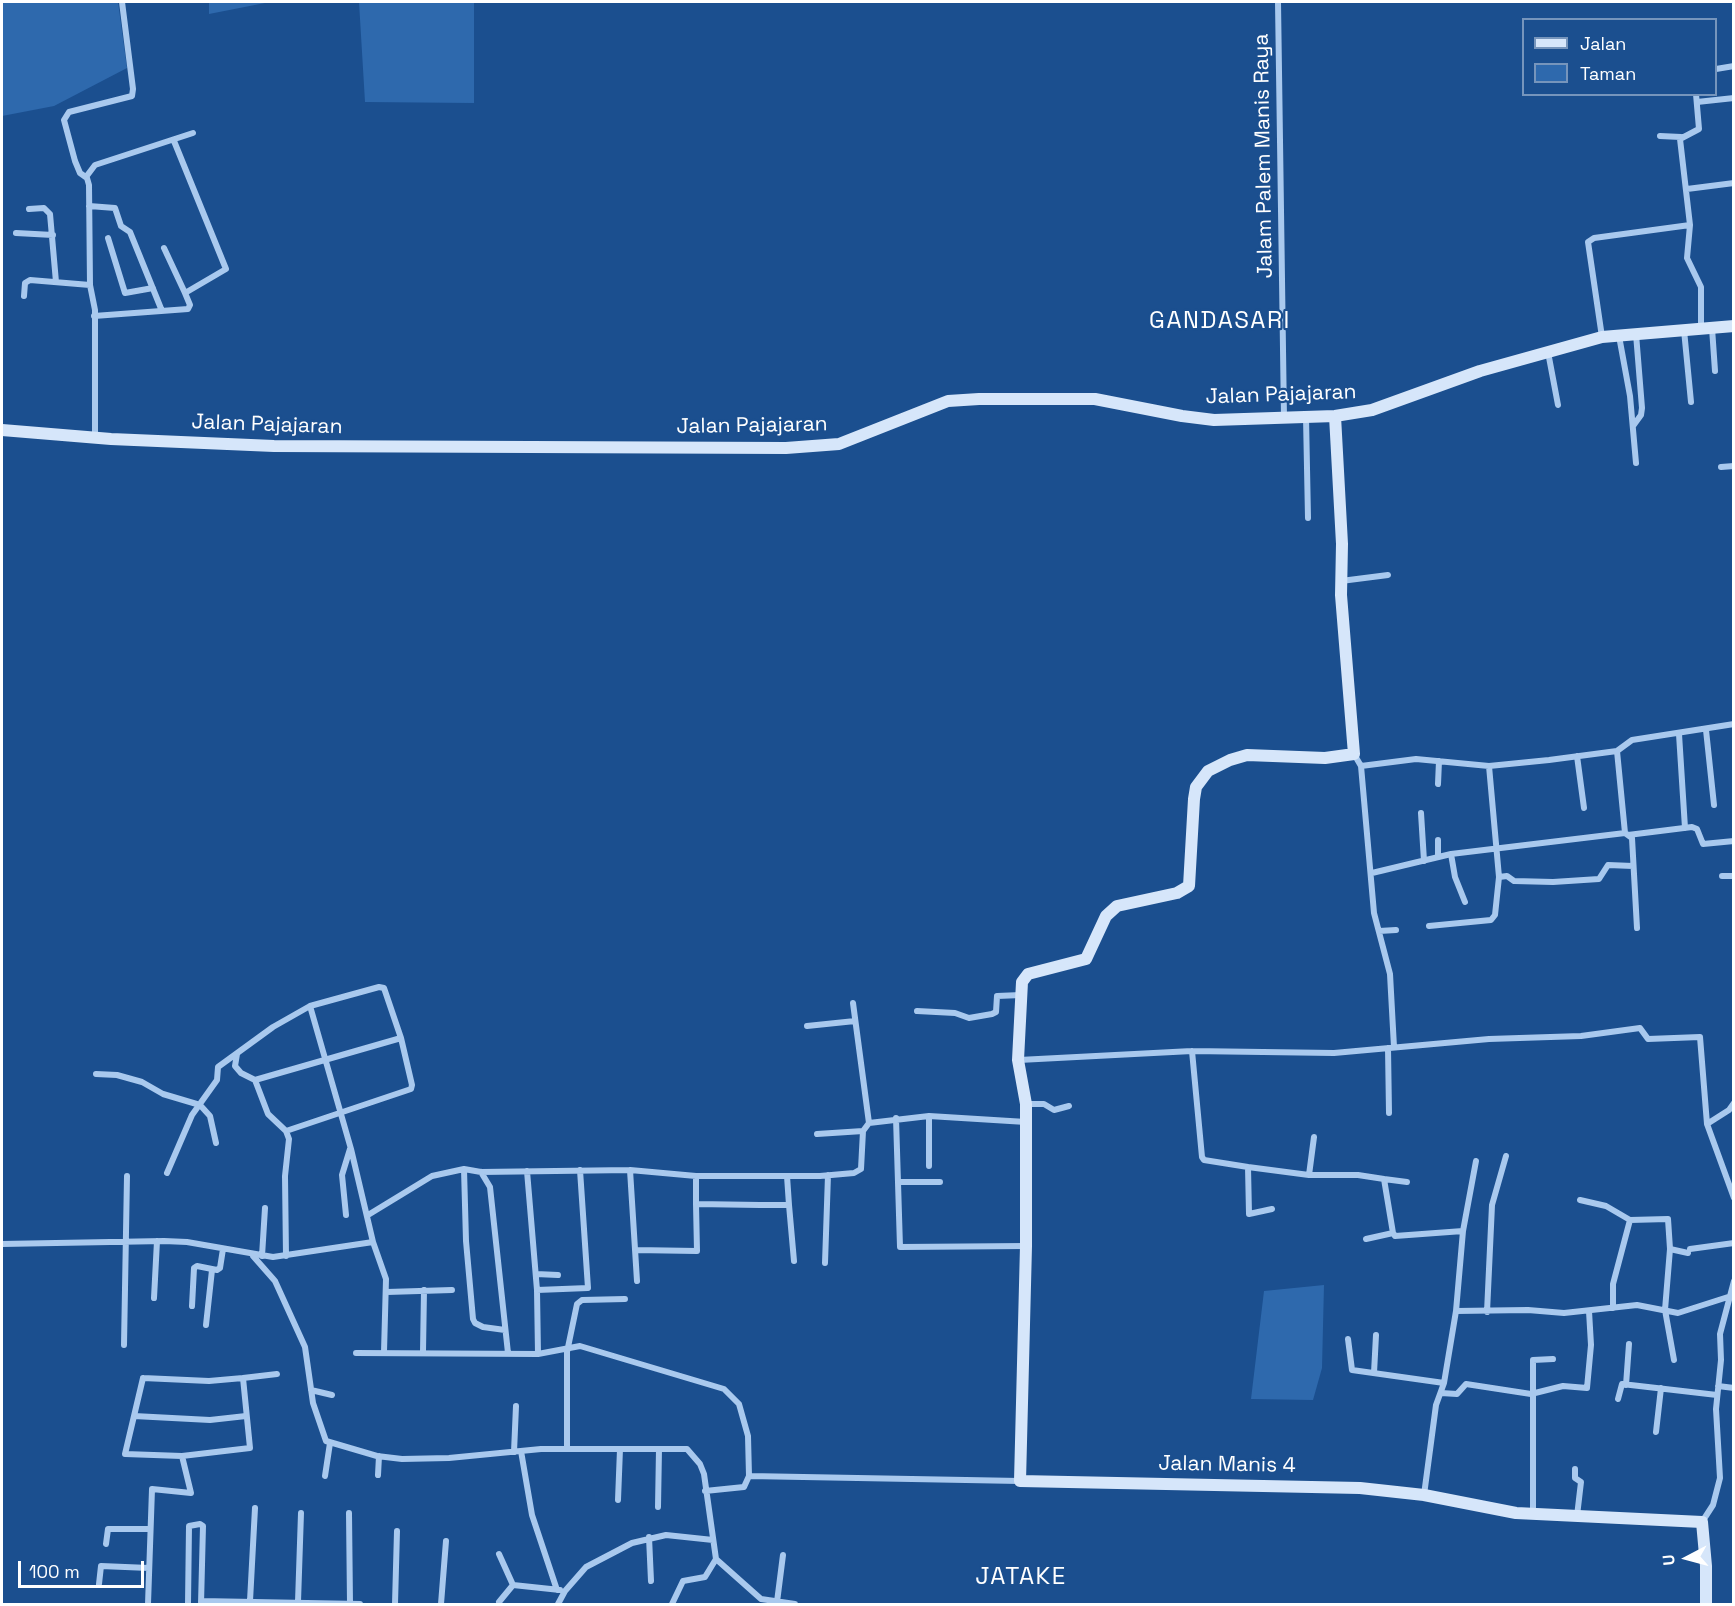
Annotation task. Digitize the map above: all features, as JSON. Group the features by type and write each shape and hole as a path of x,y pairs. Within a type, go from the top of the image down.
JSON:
{"street":[{"path":"86,177 80,173 75,161 64,120 69,112 132,96 134,89 122,2"},
{"name":"Jalam Palem Manis Raya","path":"1278,2 1284,418"},
{"path":"1717,69 1734,66"},
{"path":"1660,136 1682,137 1699,129 1697,98 1734,98"},
{"path":"95,437 94,316 90,285 89,206 86,177 95,165 193,134"},
{"path":"1682,137 1690,225 1687,258 1701,287 1715,371"},
{"path":"174,141 226,266 221,274 185,293"},
{"path":"1688,189 1734,183"},
{"path":"89,206 115,208 119,224 129,231 162,311"},
{"path":"28,209 46,209 53,235 56,282"},
{"path":"1602,336 1588,242 1594,238 1690,225"},
{"path":"16,233 53,235"},
{"path":"108,238 125,293 153,288"},
{"path":"94,316 188,309 190,305 164,248"},
{"path":"24,296 27,280 90,285"},
{"name":"Jalan Pajajaran","path":"2,430 274,446 817,447 839,444 948,401 979,399 1095,399 1199,419 1335,416 1372,410 1480,371 1602,336 1734,326"},
{"path":"1684,329 1691,402"},
{"path":"1633,426 1641,415 1642,408 1636,333"},
{"path":"1619,335 1633,426 1636,463"},
{"path":"1548,351 1558,405"},
{"path":"1335,416 1341,581 1354,754 1361,766 1366,848 1372,873 1374,913 1390,974 1389,1113"},
{"path":"1306,417 1308,518"},
{"path":"1721,467 1734,466"},
{"path":"1341,581 1388,575"},
{"path":"1361,766 1416,759 1489,766 1617,751 1632,740 1734,724"},
{"path":"1706,730 1714,805"},
{"path":"1679,734 1684,828"},
{"path":"1617,751 1626,834"},
{"path":"1020,1481 1026,1246 1026,1104 1018,1060 1022,982 1028,974 1086,959 1110,910 1127,902 1177,893 1188,886 1191,879 1191,814 1196,788 1208,771 1230,760 1247,755 1325,758 1354,754"},
{"path":"1577,756 1584,808"},
{"path":"1438,784 1439,761"},
{"path":"1429,926 1491,920 1495,915 1499,877 1489,766"},
{"path":"1421,813 1424,861"},
{"path":"1372,873 1451,854 1497,847 1684,828 1697,829 1703,843 1734,841"},
{"path":"1626,834 1632,838 1637,928"},
{"path":"1438,840 1438,857"},
{"path":"1451,854 1455,878 1465,902"},
{"path":"1499,877 1507,876 1514,881 1539,883 1599,879 1608,865 1633,866"},
{"path":"1722,876 1734,876"},
{"path":"1379,931 1396,930"},
{"path":"167,1173 188,1124 217,1080 218,1067 296,1012 310,1006 380,987 384,988 401,1038 411,1078 411,1089 285,1131"},
{"path":"917,1011 959,1014 969,1018 996,1012 997,996 1021,995"},
{"path":"854,1003 869,1123"},
{"path":"310,1006 326,1060 338,1113 351,1149 373,1242 384,1271 387,1292 384,1352"},
{"path":"807,1026 855,1021"},
{"path":"1018,1060 1192,1051 1335,1053 1489,1039 1581,1036 1637,1029 1643,1029 1648,1039 1700,1037 1707,1124 1727,1185 1734,1198"},
{"path":"237,1054 235,1065 241,1074 255,1080 401,1038"},
{"path":"1192,1051 1204,1160 1309,1175 1358,1175 1407,1182"},
{"path":"96,1074 132,1079 163,1094 200,1105 213,1124 216,1143"},
{"path":"255,1080 268,1114 285,1131 289,1139 285,1176 286,1257"},
{"path":"1707,1124 1729,1110 1734,1103"},
{"path":"1026,1104 1044,1104 1054,1110 1069,1106"},
{"path":"368,1215 432,1176 464,1168 481,1172 630,1170 696,1176 854,1173 861,1169 862,1131 869,1123 896,1118 929,1116 1026,1122"},
{"path":"929,1116 929,1166"},
{"path":"896,1118 900,1247 1026,1246"},
{"path":"817,1134 862,1131"},
{"path":"1309,1175 1314,1137"},
{"path":"346,1215 342,1175 351,1149"},
{"path":"1487,1312 1492,1205 1506,1156"},
{"path":"1424,1495 1436,1406 1444,1383 1456,1311 1463,1231 1476,1161"},
{"path":"1248,1167 1249,1215 1272,1209"},
{"path":"464,1168 466,1241 473,1319 475,1323 483,1327 505,1330"},
{"path":"537,1290 588,1288 580,1170"},
{"path":"630,1170 637,1281"},
{"path":"527,1171 537,1290 538,1354"},
{"path":"481,1172 490,1187 508,1353"},
{"path":"825,1263 828,1175"},
{"path":"124,1345 128,1176"},
{"path":"635,1250 697,1251 696,1176"},
{"path":"787,1176 794,1261"},
{"path":"1384,1179 1392,1233"},
{"path":"1727,1185 1734,1181"},
{"path":"898,1182 940,1182"},
{"path":"1580,1200 1606,1206 1630,1220 1668,1219 1670,1249 1665,1310 1674,1360"},
{"path":"696,1204 789,1205"},
{"path":"262,1256 265,1208"},
{"path":"1612,1308 1613,1284 1630,1220"},
{"path":"1366,1239 1392,1233 1399,1237 1463,1231"},
{"path":"154,1298 157,1241"},
{"path":"2,1244 187,1242 252,1255 286,1257 373,1242"},
{"path":"1670,1249 1689,1251 1734,1243"},
{"path":"192,1306 194,1268 197,1266 212,1270 220,1268 223,1248"},
{"path":"252,1255 275,1281 305,1347 319,1426 323,1437 330,1443 379,1456 434,1459 567,1449 683,1449 689,1451 702,1468 716,1559 761,1599 772,1603 795,1605"},
{"path":"206,1325 212,1270"},
{"path":"536,1274 558,1275"},
{"path":"1706,1605 1706,1566 1702,1522 1713,1504 1720,1478 1717,1395 1721,1360 1721,1325 1730,1305 1728,1297 1734,1281"},
{"path":"423,1352 424,1290"},
{"path":"387,1292 452,1290"},
{"path":"1456,1311 1589,1311 1637,1305 1685,1311 1728,1297"},
{"path":"567,1449 567,1351 579,1301 625,1299"},
{"path":"1441,1393 1457,1395 1462,1386 1466,1384 1531,1394 1563,1386 1588,1387 1589,1311"},
{"path":"1374,1373 1376,1335"},
{"path":"1347,1339 1351,1369 1444,1383"},
{"path":"1626,1385 1629,1344"},
{"path":"356,1353 538,1354 584,1347 729,1392 740,1404 748,1436 751,1463 749,1476 744,1487 705,1491"},
{"path":"1533,1514 1534,1423 1531,1394 1533,1360 1553,1359"},
{"path":"243,1378 250,1448 182,1456 125,1454 143,1378 209,1381 278,1374"},
{"path":"1618,1399 1620,1385 1717,1395"},
{"path":"1718,1386 1734,1388"},
{"path":"1656,1432 1661,1388"},
{"path":"311,1390 332,1395"},
{"path":"516,1406 515,1433 532,1515 557,1590"},
{"path":"134,1416 210,1420 246,1416"},
{"path":"325,1476 330,1443"},
{"path":"618,1500 620,1449"},
{"path":"658,1507 659,1449"},
{"path":"148,1605 152,1489 190,1493 182,1456"},
{"path":"378,1475 379,1456"},
{"path":"1575,1469 1575,1478 1581,1482 1577,1514"},
{"name":"Jalan Manis 4","path":"749,1476 1297,1485 1424,1495 1533,1514 1577,1514 1702,1522"},
{"path":"250,1601 255,1509"},
{"path":"349,1512 350,1604"},
{"path":"298,1602 301,1513"},
{"path":"188,1605 190,1524 200,1524 203,1526 201,1603 250,1601 360,1605"},
{"path":"106,1544 108,1529 150,1529"},
{"path":"395,1605 397,1531"},
{"path":"558,1605 565,1591 586,1567 649,1537 666,1535 713,1540"},
{"path":"649,1537 651,1581"},
{"path":"441,1605 446,1540"},
{"path":"500,1554 513,1585"},
{"path":"772,1603 783,1555"},
{"path":"672,1604 685,1579 705,1577 716,1559"},
{"path":"99,1584 102,1566 149,1568"},
{"path":"513,1585 565,1591"},
{"path":"499,1602 513,1585"}],"green space":[{"path":"2,2 118,2 127,68 54,106 2,116"},
{"path":"209,2 270,2 209,14"},
{"path":"359,2 474,2 474,103 365,102"},
{"path":"1324,1285 1322,1368 1313,1400 1251,1399 1264,1291"}],"district":[{"name":"GANDASARI","path":"1220,321"},
{"name":"JATAKE","path":"1021,1577"}]}
